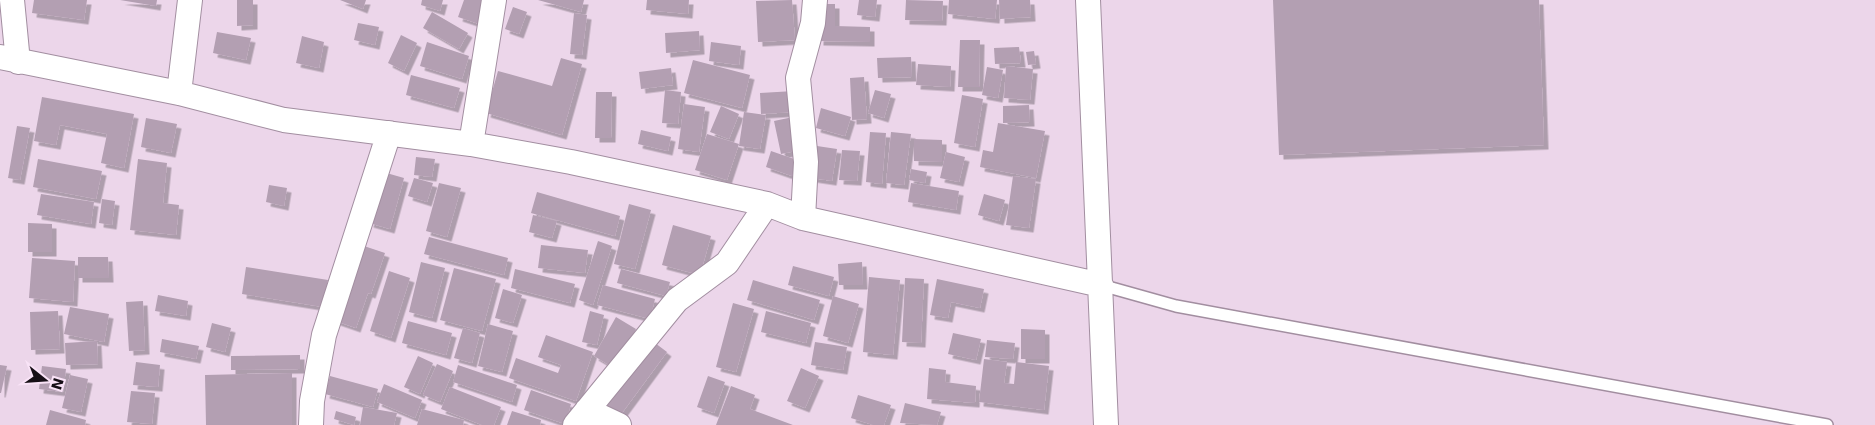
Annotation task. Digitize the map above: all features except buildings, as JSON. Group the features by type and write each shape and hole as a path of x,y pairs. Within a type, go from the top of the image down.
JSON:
{"street":[{"path":"12,0 9,59 179,93 284,120 470,144 571,162 767,204 804,218 1101,285"},
{"path":"179,93 190,0"},
{"path":"470,144 494,0"},
{"path":"804,218 806,162 798,78 814,22 815,0"},
{"path":"1088,0 1106,425"},
{"path":"311,425 312,401 324,335 389,133"},
{"path":"619,425 581,417 677,300 727,263 767,204"}],"lane":[{"path":"1101,285 1176,306 1827,425"}]}
